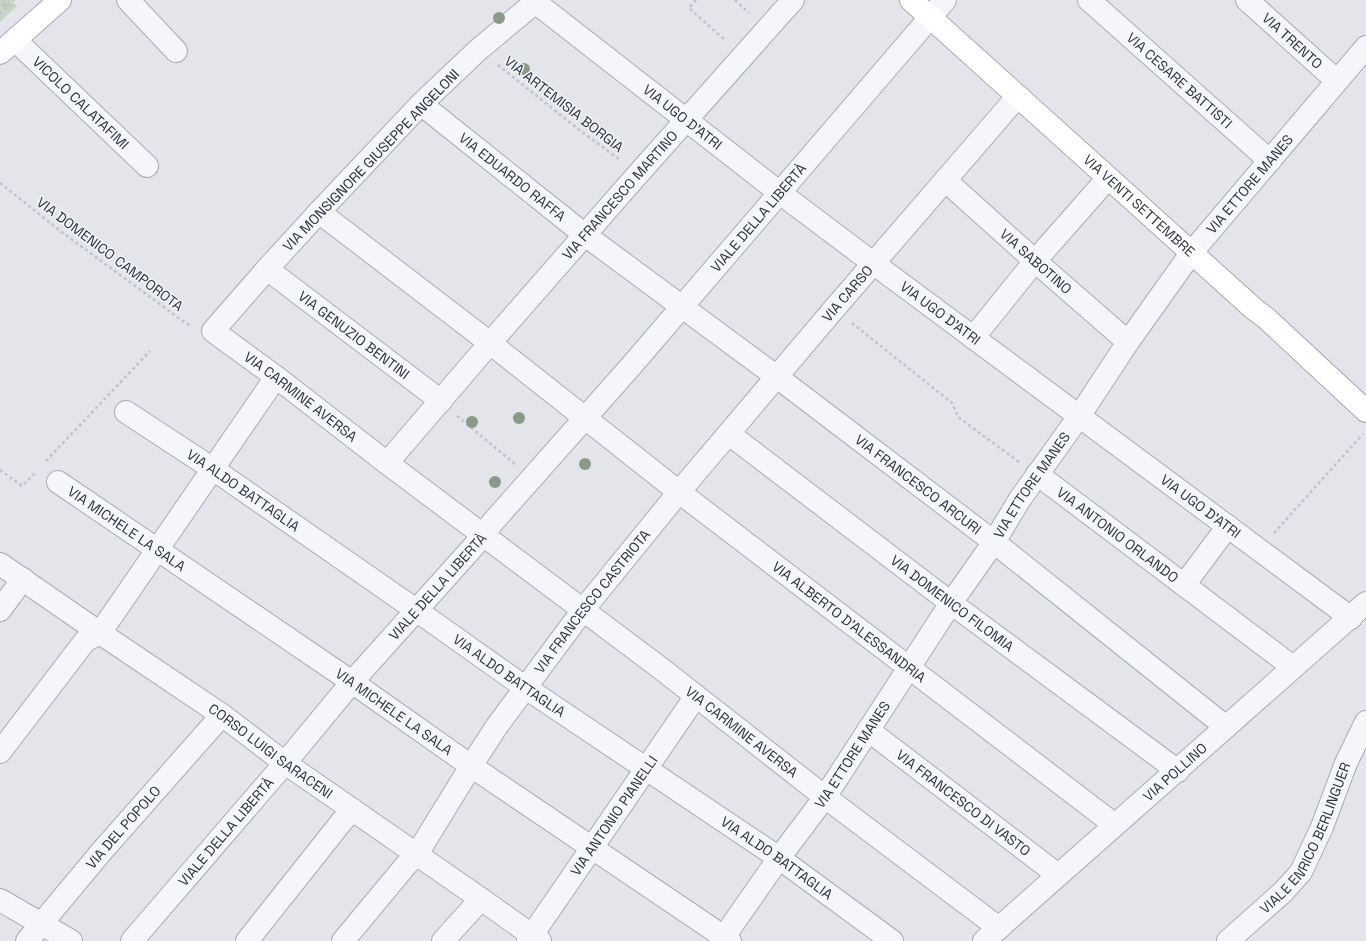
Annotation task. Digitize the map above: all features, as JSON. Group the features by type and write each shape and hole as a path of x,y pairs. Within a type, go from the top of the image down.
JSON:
{"main road":[{"name":"VIA VENTI SETTEMBRE","path":"911,0 1254,309 1266,318 1366,410"},
{"path":"7,46 54,2"}],"street":[{"path":"128,0 176,51"},
{"name":"VIA FRANCESCO MARTINO","path":"387,464 638,173 793,0"},
{"name":"VIALE DELLA LIBERTÀ","path":"132,941 285,763 352,682 532,479 945,0"},
{"name":"VIA CESARE BATTISTI","path":"1089,0 1270,161"},
{"name":"VIA TRENTO","path":"1247,0 1337,81"},
{"name":"VIA UGO D'ATRI","path":"537,1 780,193 974,338 1259,549 1358,610"},
{"name":"VIA MONSIGNORE GIUSEPPE ANGELONI","path":"213,331 267,268 421,104 478,50 537,1"},
{"name":"VICOLO CALATAFIMI","path":"7,46 147,166"},
{"name":"VIA ETTORE MANES","path":"725,940 779,858 825,797 951,603 994,542 1020,499 1080,416 1128,342 1192,252 1366,47"},
{"name":"VIA CARSO","path":"679,492 873,263 1018,96"},
{"name":"VIA EDUARDO RAFFA","path":"421,104 585,235 681,307"},
{"path":"974,338 1035,261 1108,178"},
{"name":"VIA SABOTINO","path":"945,180 1128,342"},
{"path":"319,212 485,350"},
{"name":"VIA GENUZIO BENTINI","path":"267,268 441,401"},
{"name":"VIA FRANCESCO ARCURI","path":"681,307 777,377 994,542 1226,727"},
{"name":"VIA CARMINE AVERSA","path":"213,331 276,377 387,464"},
{"name":"VIA ALBERTO D'ALESSANDRIA","path":"485,350 578,426 679,492 1115,825"},
{"path":"0,752 85,641 100,634 276,377"},
{"name":"VIA ALDO BATTAGLIA","path":"126,412 213,469 526,688 779,858 892,941"},
{"name":"VIA DOMENICO FILOMIA","path":"729,434 951,603 1178,771"},
{"path":"387,464 488,529"},
{"name":"VIA ANTONIO ORLANDO","path":"1037,474 1293,667"},
{"name":"VIA MICHELE LA SALA","path":"58,482 352,682 471,766 725,940"},
{"name":"VIA FRANCESCO CASTRIOTA","path":"342,941 417,854 497,726 583,610 679,492"},
{"path":"1184,586 1228,526"},
{"name":"VIA CARMINE AVERSA","path":"488,529 583,610 825,797 991,935"},
{"name":"CORSO LUIGI SARACENI","path":"0,564 100,634 222,715 285,763 481,898 533,939"},
{"path":"0,610 22,579"},
{"name":"VIA POLLINO","path":"991,935 1358,610"},
{"name":"VIA ANTONIO PIANELLI","path":"533,939 592,848 696,696"},
{"name":"VIA DEL POPOLO","path":"27,941 102,851 222,715"},
{"name":"VIALE ENRICO BERLINGUER","path":"1228,941 1283,892 1301,872 1322,827 1346,763 1366,722"},
{"name":"VIA FRANCESCO DI VASTO","path":"868,730 1058,875"},
{"path":"247,941 343,820 353,810"},
{"path":"443,941 481,898"},
{"path":"0,900 71,941"}],"path":[{"path":"2,0 9,6"},
{"path":"0,14 14,0"},
{"path":"696,0 689,8 725,41 730,35"},
{"path":"745,19 750,14"},
{"name":"VIA ARTEMISIA BORGIA","path":"478,50 578,129 638,173"},
{"name":"VIA DOMENICO CAMPOROTA","path":"0,183 63,233 187,324 213,331"},
{"path":"834,309 952,403 958,417 1037,474"},
{"path":"44,463 150,351"},
{"path":"441,401 532,479"},
{"path":"1259,549 1366,430"},
{"path":"0,470 22,486 39,468"}],"green space":[{"path":"0,0 10,0 17,6 0,22"}]}
